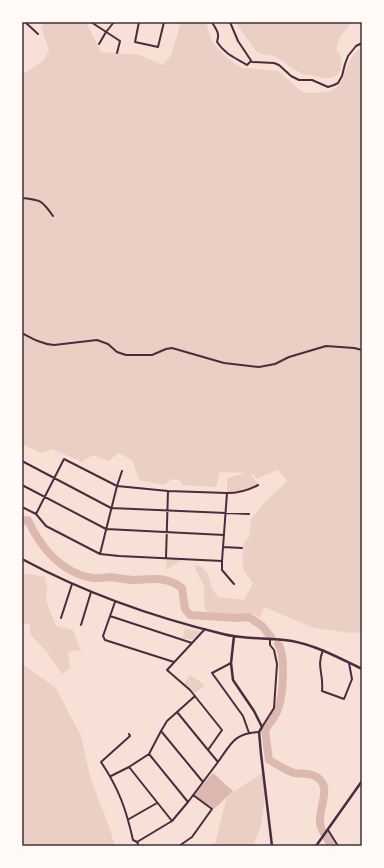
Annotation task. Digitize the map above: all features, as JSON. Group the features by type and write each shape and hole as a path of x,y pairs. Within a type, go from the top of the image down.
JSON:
{"street":[{"path":"26,22 38,34"},
{"path":"90,22 120,41 120,46 116,53"},
{"path":"99,44 114,22"},
{"path":"139,22 135,42 158,47 164,22"},
{"path":"212,22 218,31 219,35 217,42 228,56 247,65 251,61 274,63 279,65 286,73 299,80 312,80 328,87 334,86 338,83 342,76 348,56 356,46 362,43"},
{"path":"230,22 238,41 251,61"},
{"path":"22,198 43,202 53,216"},
{"path":"22,333 35,340 54,345 97,340 108,344 117,352 126,355 152,355 172,348 224,363 259,367 275,364 289,357 326,346 362,350"},
{"path":"36,514 64,459 117,486 168,491 240,493 258,485"},
{"path":"22,461 111,508 249,514"},
{"path":"100,554 122,471"},
{"path":"22,485 106,529 224,536"},
{"path":"166,558 168,491"},
{"path":"227,493 222,570 234,584"},
{"path":"22,507 36,514 46,526 100,554 222,561"},
{"path":"223,547 242,548"},
{"path":"22,559 72,584 114,602 234,636 299,643 322,650 362,669"},
{"path":"61,618 72,584"},
{"path":"81,625 91,592"},
{"path":"114,602 103,636 105,640 174,662"},
{"path":"110,616 192,643"},
{"path":"205,629 168,670 195,696 222,730 208,750"},
{"path":"234,636 231,663 232,676 235,685 254,711 262,727"},
{"path":"270,639 270,645 274,650 277,664 274,708 260,732 272,846"},
{"path":"322,650 319,667 323,681 322,691 344,699 352,679 348,662"},
{"path":"231,663 212,673 243,716 249,732"},
{"path":"111,777 129,768 148,754 167,721 195,696"},
{"path":"177,712 218,762"},
{"path":"161,731 203,782"},
{"path":"137,842 172,821 188,802 235,738 249,732 260,732"},
{"path":"129,734 130,736 101,762 122,798 133,840 137,842 139,846"},
{"path":"148,754 188,802"},
{"path":"129,768 172,821"},
{"path":"316,846 362,781"},
{"path":"179,846 192,837 212,810 193,795"},
{"path":"128,820 158,803"},
{"path":"328,830 338,846"}],"shaded area":[{"path":"45,22 84,22 88,26 101,52 140,55 163,65 171,55 181,22 206,22 212,42 227,58 242,68 278,71 304,93 319,93 332,90 341,81 352,57 362,48 362,632 351,633 314,628 264,607 260,618 253,614 207,614 204,604 204,586 194,566 199,565 208,574 212,588 218,597 244,600 253,583 244,571 242,560 244,543 249,537 251,519 263,504 287,481 278,470 256,479 254,474 251,474 258,485 243,492 227,493 227,478 247,473 220,472 216,487 182,485 181,481 172,479 164,485 139,480 132,460 119,453 108,461 93,455 82,462 52,449 41,453 22,444 22,75 43,61 49,50 41,27"},
{"path":"235,22 353,22 339,39 337,52 340,54 341,69 337,75 332,78 324,78 302,74 274,56 261,54 256,51"},
{"path":"166,558 183,559 167,570"},
{"path":"22,573 45,577 47,587 46,600 56,626 73,630 81,650 68,652 70,668 62,674 46,651 30,634 30,624 22,624"},
{"path":"185,628 202,632 192,640 183,638"},
{"path":"22,664 56,688 81,736 90,776 115,846 22,846"},
{"path":"190,675 205,685 194,694 184,683"},
{"path":"213,773 233,791 214,809 193,795"},
{"path":"262,773 265,795 261,826 253,846 205,846 215,843 227,796"}],"waterway":[{"path":"22,521 28,520 45,549 62,565 71,571 93,578 111,577 132,580 165,580 182,588 185,609 190,615 237,618 249,617 262,626 271,637"},
{"path":"278,644 281,649 283,676 280,703 274,717 265,730 269,760 294,773 310,774 319,779 323,784 324,798 320,820 323,832 331,846"}]}
